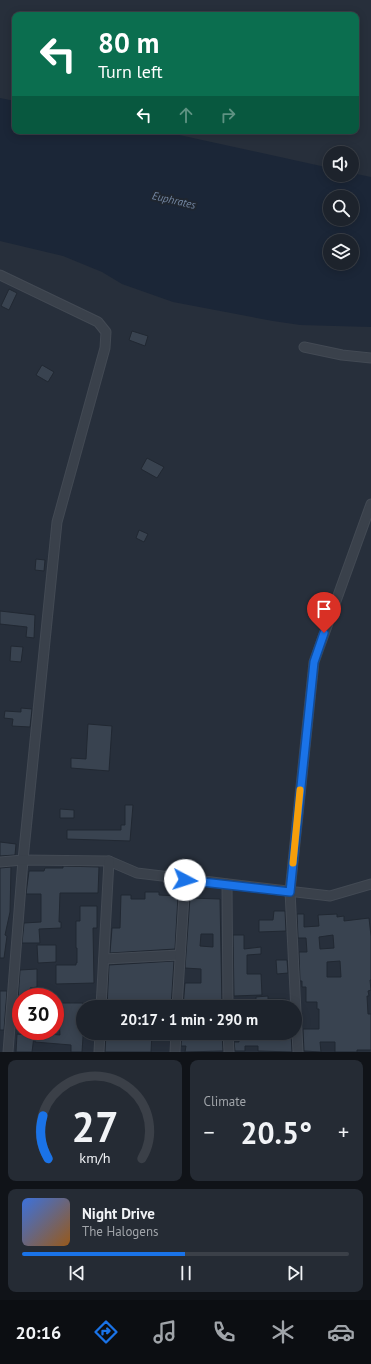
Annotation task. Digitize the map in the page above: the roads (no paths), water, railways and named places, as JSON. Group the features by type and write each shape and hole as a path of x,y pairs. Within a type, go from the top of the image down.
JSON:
{"street":[{"path":"0,274 98,322 106,332 105,348 57,522 23,860 8,1052"},
{"path":"304,347 342,355 371,358"},
{"path":"298,1052 290,892 314,662 371,504"},
{"path":"0,862 23,860 109,861 137,873 185,880 330,896 371,884"},
{"path":"101,1000 109,861"},
{"path":"177,1000 185,880"},
{"path":"227,884 228,1000"},
{"path":"104,959 180,955"},
{"path":"99,1052 100,1040"},
{"path":"175,1052 176,1040"},
{"path":"228,1040 229,1052"}],"water":[{"name":"Euphrates","path":"0,98 12,100 12,134 175,134 323,166 323,182 359,182 359,174 371,177 371,327 300,325 173,302 122,284 102,272 63,256 0,241"}]}
